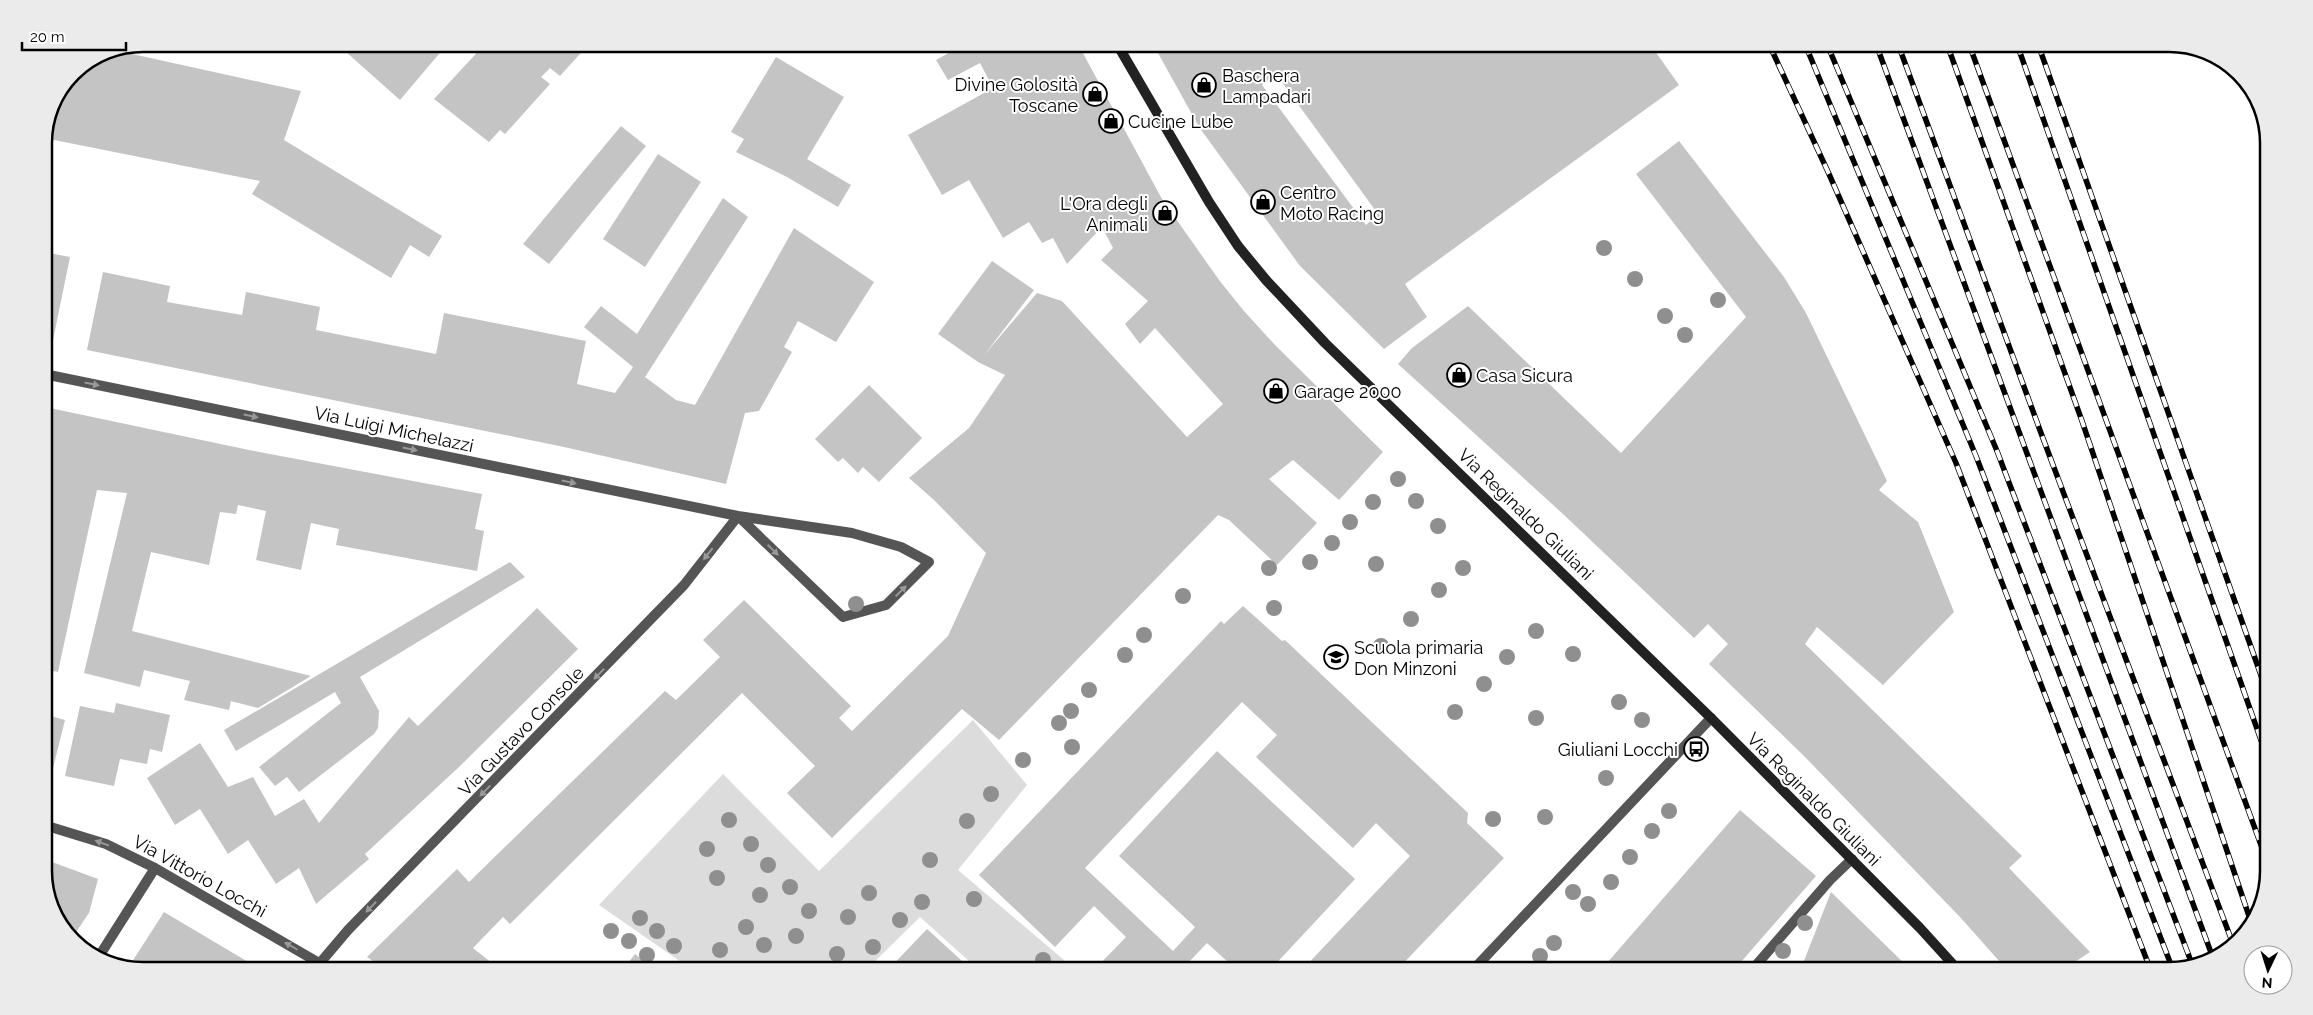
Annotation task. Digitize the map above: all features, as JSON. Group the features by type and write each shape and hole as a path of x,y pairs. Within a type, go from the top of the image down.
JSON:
{"main road":[{"name":"Via Reginaldo Giuliani","path":"1123,52 1209,202 1238,246 1266,280 1325,343 1711,718 1920,928 1951,962"}],"street":[{"name":"Via Luigi Michelazzi","path":"53,376 738,516 852,533 901,547 929,562 886,605 843,618 738,516"},
{"name":"Via Gustavo Console","path":"321,962 348,930 684,585 738,516"},
{"path":"1481,962 1711,718"},
{"name":"Via Vittorio Locchi","path":"53,828 106,844 155,868 318,962"},
{"path":"1759,962 1830,880 1852,859"},
{"path":"102,952 155,868"}],"shaded area":[{"path":"973,720 1027,785 958,870 1064,960 1062,962 970,962 920,917 874,962 681,962 599,905 723,774 819,871"}],"building":[{"path":"346,52 441,52 400,100"},
{"path":"478,52 582,52 560,76 550,68 541,77 550,84 505,134 500,130 489,142 434,99"},
{"path":"950,52 1082,52 1162,199 1219,280 1276,346 1383,452 1339,500 1293,460 1269,479 1317,523 1277,565 1229,520 1218,515 999,740 962,709 832,838 787,793 815,766 742,693 510,924 503,917 473,948 491,962 374,962 367,957 457,869 469,882 665,691 676,700 720,657 703,640 744,600 851,706 839,718 852,731 948,636 986,553 934,500 909,478 969,428 1005,375 978,362 938,334 992,261 1034,290 985,354 1037,293 1062,301 1187,437 1223,404 1155,328 1140,344 1125,324 1148,301 1101,260 1113,248 1102,227 1067,264 1053,238 1042,243 1029,222 1003,238 969,180 942,195 908,135 993,88 980,63 948,80 936,60"},
{"path":"1157,52 1656,52 1679,85 1405,284 1427,317 1384,349 1300,266 1199,127","holes":["1276,74 1378,214 1366,225 1262,85"]},
{"path":"130,54 301,91 284,140 442,236 429,257 410,245 391,278 252,194 260,181 53,140 57,114 71,88 83,75 103,62"},
{"path":"776,57 844,97 807,159 851,185 838,207 787,177 736,152 744,139 731,132"},
{"path":"621,126 646,146 549,264 523,244"},
{"path":"1679,141 1784,277 1806,313 1887,481 1879,490 1918,522 1954,612 1883,685 1817,627 1805,644 2022,856 2009,868 2090,952 2075,962 2000,962 1960,917 1804,756 1709,664 1728,644 1708,624 1694,638 1563,514 1398,364 1412,348 1468,306 1621,453 1746,317 1636,174"},
{"path":"658,154 701,182 645,267 603,239"},
{"path":"723,198 748,217 645,377 676,400 695,405 794,228 874,282 836,342 798,321 784,347 792,352 759,411 745,413 726,484 564,447 87,350 103,272 170,286 167,302 242,315 246,292 320,307 316,330 436,354 444,313 586,341 577,384 615,393 633,367 584,327 601,306 637,334"},
{"path":"53,254 70,257 53,340"},
{"path":"869,385 922,438 879,482 863,467 858,473 843,458 838,462 815,439"},
{"path":"53,409 249,450 482,494 475,529 484,531 477,571 336,545 339,529 311,523 301,570 256,560 266,511 238,505 236,514 220,512 209,565 151,552 132,631 311,676 258,708 231,701 229,710 184,700 190,681 144,670 140,687 84,673 127,493 97,490 58,672 53,671"},
{"path":"510,562 525,577 360,677 379,711 378,728 374,734 299,792 287,777 275,786 259,767 341,703 335,692 236,751 224,730"},
{"path":"1243,606 1282,641 1285,640 1468,813 1467,823 1504,858 1405,962 1310,962 1410,856 1376,823 1353,848 1256,757 1277,735 1242,702 1085,868 1173,951 1195,927 1119,856 1217,751 1355,879 1277,962 1228,962 1207,943 1189,962 1102,962 1126,937 1094,906 1055,947 979,875 1221,621 1224,624"},
{"path":"537,608 578,649 459,767 365,854 369,859 316,904 299,868 276,884 248,840 228,854 200,809 175,825 147,778 200,743 228,787 253,777 275,816 304,799 319,823 409,717 418,726"},
{"path":"116,703 170,715 162,752 150,749 147,764 120,759 114,786 65,776 80,706 114,713"},
{"path":"53,717 65,720 53,768"},
{"path":"1740,810 1816,876 1741,962 1608,962"},
{"path":"53,862 98,879 89,913 76,932 57,901 54,889"},
{"path":"1831,892 1903,962 1804,962"},
{"path":"164,912 249,962 132,962"},
{"path":"927,929 963,962 896,962"},
{"path":"635,954 646,962 629,962"}],"railway":[{"path":"1773,52 1829,174 1956,463 2148,962"},
{"path":"1808,52 1976,456 2170,962"},
{"path":"1830,52 1997,451 2190,960"},
{"path":"1879,52 2211,952"},
{"path":"1901,52 2041,433 2231,939"},
{"path":"1950,52 2082,421 2249,916"},
{"path":"1972,52 2260,842"},
{"path":"2020,52 2260,737"},
{"path":"2041,52 2260,673"}],"place":[{"name":"Baschera Lampadari","path":"1204,85"},
{"name":"Divine Golosità Toscane","path":"1095,94"},
{"name":"Cucine Lube","path":"1111,121"},
{"name":"Centro Moto Racing","path":"1263,202"},
{"name":"L'Ora degli Animali","path":"1165,213"},
{"name":"Casa Sicura","path":"1459,375"},
{"name":"Garage 2000","path":"1276,391"},
{"name":"Scuola primaria Don Minzoni","path":"1336,657"},
{"name":"Giuliani Locchi","path":"1696,749"}]}
